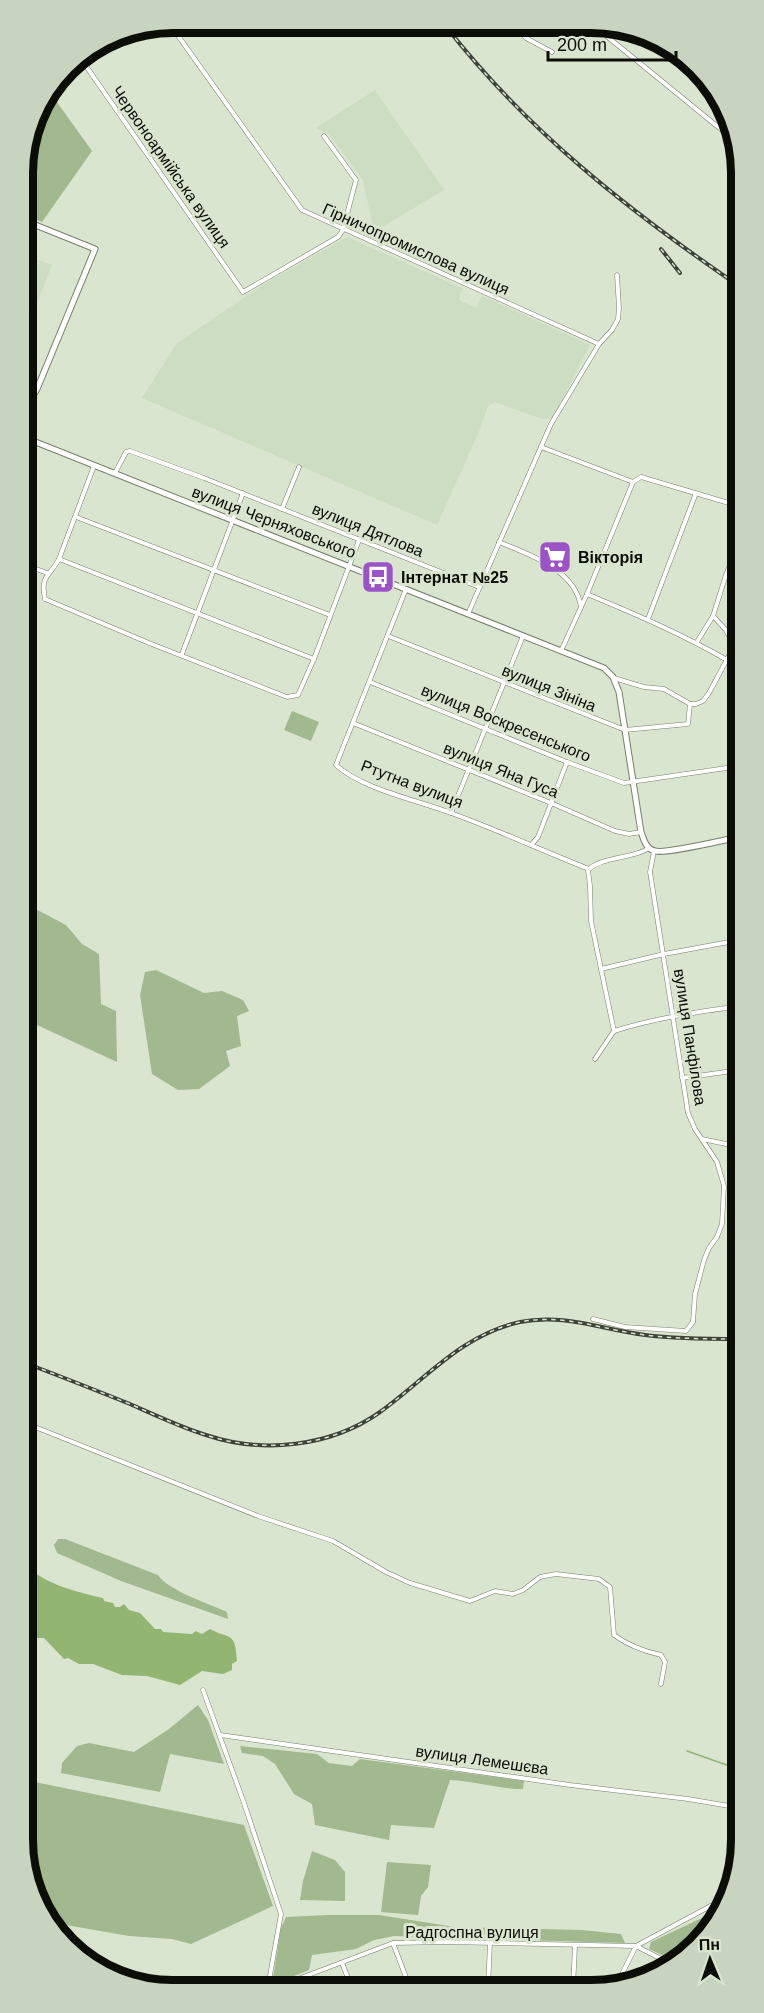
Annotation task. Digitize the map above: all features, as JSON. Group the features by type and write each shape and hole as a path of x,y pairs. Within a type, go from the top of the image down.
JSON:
{"main road":[{"path":"33,224 95,249 33,396"},
{"name":"вулиця Черняховського","path":"33,441 604,668 613,677"},
{"path":"613,677 619,692 641,832 651,849 667,850 731,839"}],"street":[{"name":"Гірничопромислова вулиця","path":"176,33 302,210 599,344"},
{"path":"522,33 526,38 552,52"},
{"path":"603,33 725,131"},
{"name":"Червоноармійська вулиця","path":"86,64 243,292 338,237 343,230"},
{"path":"324,136 356,180 343,230"},
{"path":"468,614 551,424 599,344 612,330 619,314 617,274"},
{"path":"33,387 37,389"},
{"path":"541,447 633,482"},
{"name":"вулиця Дятлова","path":"115,474 123,455 130,451 479,587"},
{"path":"94,466 56,566 47,573 43,588 45,599 287,697 298,695 359,540"},
{"path":"282,509 299,467"},
{"path":"561,651 633,482 641,477 731,504"},
{"path":"182,654 243,494"},
{"path":"648,619 696,494"},
{"path":"76,517 331,615"},
{"path":"499,542 546,563 573,586 579,595 581,608"},
{"path":"59,559 314,659"},
{"path":"697,642 713,616 731,563"},
{"path":"33,568 47,573"},
{"name":"Ртутна вулиця","path":"406,589 336,765 345,772 380,788 452,813 589,870"},
{"path":"587,594 697,642 727,660"},
{"path":"713,616 726,630 731,640"},
{"name":"вулиця Зініна","path":"388,636 625,730 688,724 690,704"},
{"path":"452,813 523,636"},
{"path":"613,677 644,687 664,689 690,704 696,704 703,701 731,653"},
{"name":"вулиця Воскресенського","path":"370,682 567,762 624,783 634,783"},
{"name":"вулиця Яна Гуса","path":"353,723 615,831 629,834 641,832"},
{"path":"530,846 538,837 567,762"},
{"path":"634,783 731,767"},
{"path":"614,1031 591,921 589,870 620,856 651,849"},
{"name":"вулиця Панфілова","path":"592,1319 625,1327 686,1331 693,1322 695,1294 704,1260 722,1224 724,1186 717,1162 701,1139 688,1113 650,872 651,849"},
{"path":"601,969 731,942"},
{"path":"595,1059 614,1031 673,1015 731,1007"},
{"path":"682,1078 731,1071"},
{"path":"701,1139 731,1145"},
{"path":"33,1425 258,1516 333,1541 386,1572 410,1583 470,1601 495,1591 513,1594 540,1577 556,1574 599,1579 610,1587 614,1635 635,1648 661,1655 666,1662 661,1684"},
{"path":"203,1690 281,1914 270,1980"},
{"name":"вулиця Лемешєва","path":"220,1735 731,1806"},
{"path":"621,1977 636,1946 717,1903"},
{"path":"393,1943 407,1980"},
{"name":"Радгоспна вулиця","path":"296,1980 393,1943 636,1946 663,1960"},
{"path":"488,1980 490,1943"},
{"path":"573,1980 575,1946"},
{"path":"342,1963 349,1980"},
{"path":"308,1976 310,1980"}],"shaded area":[{"path":"375,90 444,190 374,232 363,180 329,134 316,128"},
{"path":"55,99 92,151 42,222 33,218 33,163 38,136 47,111"},
{"path":"347,237 462,288 459,300 476,308 482,296 590,345 553,418 542,419 495,402 488,406 478,434 437,525 142,398 177,343 264,284"},
{"path":"33,258 52,265 33,313"},
{"path":"292,711 319,722 311,741 284,730"},
{"path":"33,908 66,925 82,944 99,954 101,1004 116,1011 117,1062 33,1023"},
{"path":"156,970 204,993 222,991 243,1000 249,1011 237,1016 241,1046 226,1051 230,1066 199,1089 178,1090 152,1074 140,995 145,972"},
{"path":"58,1539 65,1539 158,1575 179,1591 227,1612 228,1619 121,1581 57,1553 54,1545"},
{"path":"33,1570 64,1587 103,1598 104,1601 113,1603 115,1607 124,1604 129,1610 140,1613 155,1629 161,1629 163,1632 192,1634 196,1631 202,1634 210,1629 227,1636 235,1644 237,1661 232,1664 232,1670 223,1674 202,1671 180,1685 147,1676 122,1675 93,1664 79,1664 68,1658 64,1659 44,1638 33,1638"},
{"path":"198,1705 208,1720 224,1764 170,1754 160,1792 61,1773 62,1763 77,1746 89,1743 134,1752 169,1729"},
{"path":"240,1746 317,1754 329,1763 352,1766 360,1759 524,1781 523,1789 450,1780 434,1828 391,1825 389,1840 315,1825 312,1804 294,1794 275,1764 263,1756 242,1753"},
{"path":"33,1782 244,1825 273,1906 191,1944 172,1939 129,1936 62,1924 40,1885 34,1859"},
{"path":"312,1851 335,1860 345,1872 345,1901 300,1900"},
{"path":"387,1862 431,1865 428,1887 421,1896 418,1915 381,1912"},
{"path":"379,1915 455,1927 582,1930 621,1934 625,1943 394,1936 374,1940 356,1949 312,1955 309,1970 284,1980 273,1980 281,1928 286,1917"},
{"path":"709,1915 698,1929 680,1929 680,1948 667,1957 649,1949 651,1942"}],"waterway":[{"path":"687,1751 731,1766"}],"railway":[{"path":"451,33 509,99 581,167 658,228 731,281"},
{"path":"661,249 680,273"},
{"path":"33,1366 196,1432 228,1441 273,1445 318,1440 361,1424 380,1412 462,1347 499,1328 520,1322 567,1321 629,1333 731,1339"}],"place":[{"name":"Вікторія","path":"555,557"},
{"name":"Інтернат №25","path":"378,577"}]}
